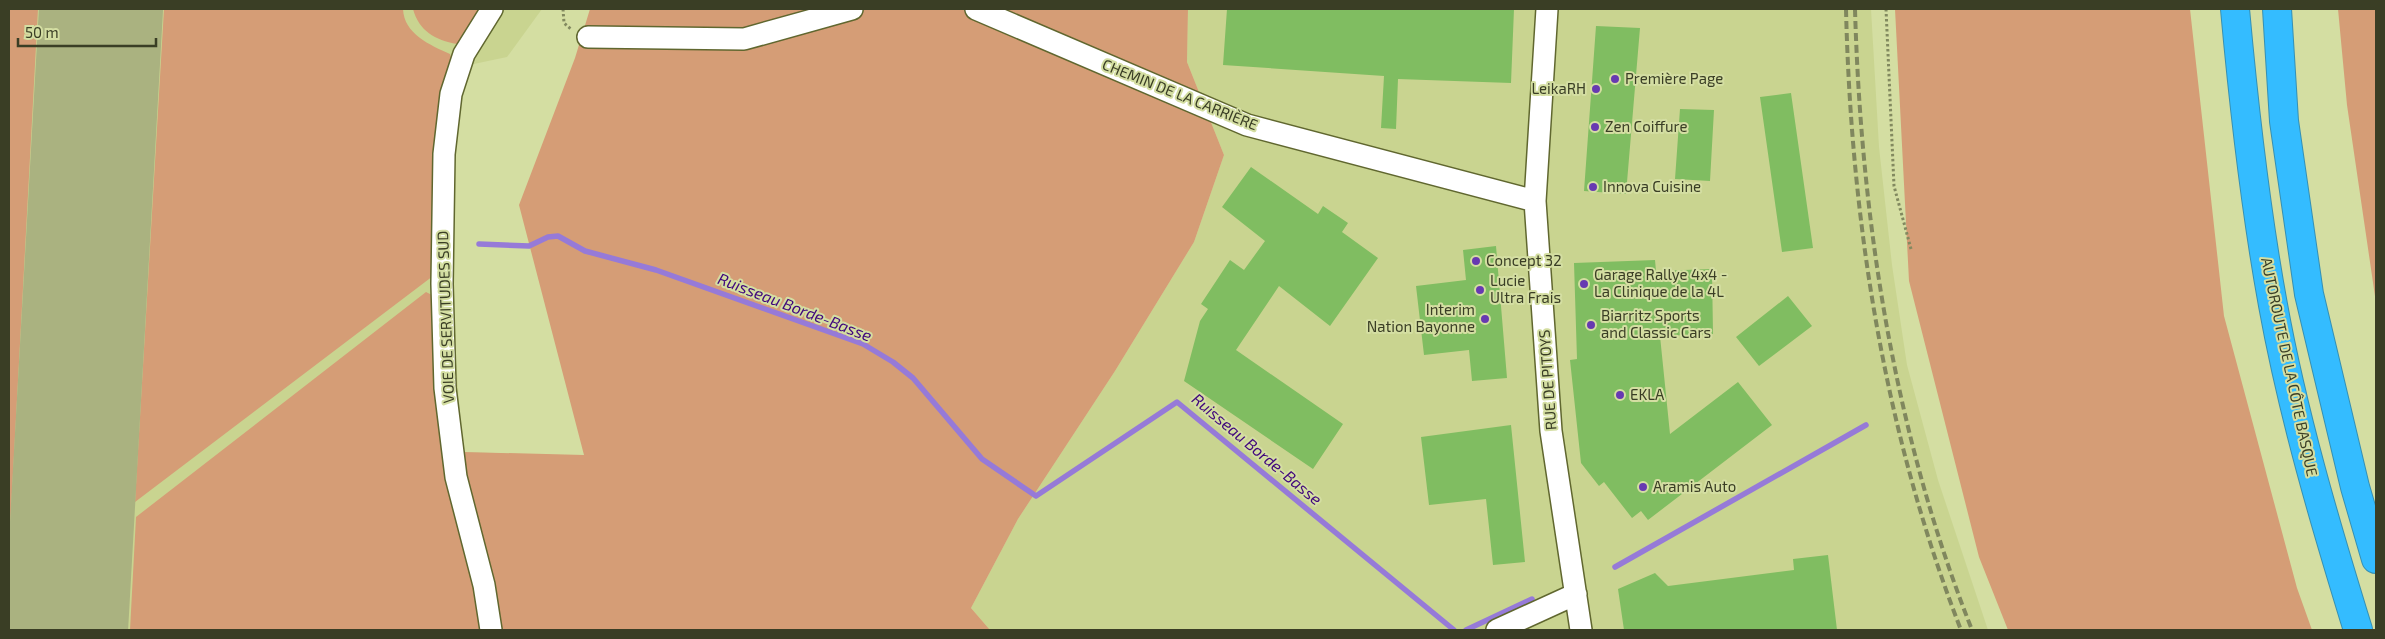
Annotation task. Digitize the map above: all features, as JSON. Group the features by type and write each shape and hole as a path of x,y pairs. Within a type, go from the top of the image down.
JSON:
{"highway":[{"name":"AUTOROUTE DE LA CÔTE BASQUE","path":"2235,9 2246,132 2273,306 2314,487 2358,630"},
{"path":"2276,9 2284,121 2309,294 2355,487 2376,559"}],"street":[{"name":"VOIE DE SERVITUDES SUD","path":"492,9 464,54 451,94 444,154 442,284 445,388 456,477 484,585 492,630"},
{"path":"588,38 744,39 852,9"},
{"name":"CHEMIN DE LA CARRIÈRE","path":"976,9 1247,125 1536,201"},
{"name":"RUE DE PITOYS","path":"1547,9 1536,201 1551,431 1581,630"},
{"path":"1497,630 1576,594"}],"path":[{"path":"1886,9 1894,186 1911,249"}],"shaded area":[{"path":"9,9 542,9 507,57 469,65 451,133 450,282 463,452 584,456 577,630 9,630"},
{"path":"9,9 38,9 9,548"},
{"path":"164,9 403,9 404,18 413,32 434,47 450,54 454,68 433,276 135,502"},
{"path":"413,9 489,9 470,35 457,44 442,40 429,33 419,23"},
{"path":"590,9 1188,9 1187,62 1224,155 1194,242 1115,371 1018,519 971,608 990,630 500,630 465,473 463,452 584,455 519,205 575,58"},
{"path":"1188,9 1871,9 1879,147 1892,265 1907,365 1938,480 1988,630 990,630 971,608 1018,519 1115,371 1194,242 1224,155 1187,62"},
{"path":"1895,9 2190,9 2224,316 2297,588 2312,630 2008,630 1979,557 1909,281"},
{"path":"2338,9 2376,9 2376,303 2347,105"},
{"path":"426,292 436,297 487,630 130,630 136,517"}],"building":[{"path":"1227,9 1514,9 1511,83 1398,79 1396,129 1381,128 1384,76 1223,65"},
{"path":"1596,26 1640,28 1626,194 1584,191"},
{"path":"1791,93 1813,248 1782,252 1760,97"},
{"path":"1680,109 1714,110 1710,181 1675,179"},
{"path":"1251,167 1318,214 1323,206 1348,223 1342,232 1378,258 1330,326 1279,286 1236,350 1343,424 1313,469 1184,381 1200,321 1208,309 1201,304 1230,260 1244,270 1265,241 1222,207"},
{"path":"1496,246 1507,378 1472,381 1469,350 1424,355 1416,286 1466,280 1463,250"},
{"path":"1655,260 1656,271 1712,269 1713,334 1660,336 1670,434 1738,382 1772,425 1648,520 1641,511 1632,518 1604,482 1599,486 1581,463 1570,360 1577,359 1574,263"},
{"path":"1788,296 1812,326 1759,366 1736,337"},
{"path":"1511,425 1525,562 1493,565 1486,499 1429,505 1421,437"},
{"path":"1828,555 1837,630 1624,630 1618,589 1655,573 1668,586 1794,570 1793,559"}],"waterway":[{"name":"Ruisseau Borde-Basse","path":"479,244 529,246 548,237 558,236 585,251 656,270 863,344 893,362 913,378 982,459 1036,496 1177,402 1454,630"},
{"name":"Ruisseau Borde-Basse","path":"1615,567 1866,425"},
{"name":"Ruisseau Borde-Basse","path":"1466,630 1532,599"}],"runway":[{"path":"66,630 101,9"}],"railway":[{"path":"1846,9 1855,167 1864,246 1876,324 1892,402 1911,479 1934,555 1961,630"},
{"path":"1855,9 1865,167 1886,325 1902,403 1922,480 1945,555 1972,630"}],"place":[{"name":"Première Page","path":"1615,79"},
{"name":"LeikaRH","path":"1596,89"},
{"name":"Zen Coiffure","path":"1595,127"},
{"name":"Innova Cuisine","path":"1593,187"},
{"name":"Concept 32","path":"1476,261"},
{"name":"Garage Rallye 4x4 - La Clinique de la 4L","path":"1584,284"},
{"name":"Lucie Ultra Frais","path":"1480,290"},
{"name":"Interim Nation Bayonne","path":"1485,319"},
{"name":"Biarritz Sports and Classic Cars","path":"1591,325"},
{"name":"EKLA","path":"1620,395"},
{"name":"Aramis Auto","path":"1643,487"}]}
